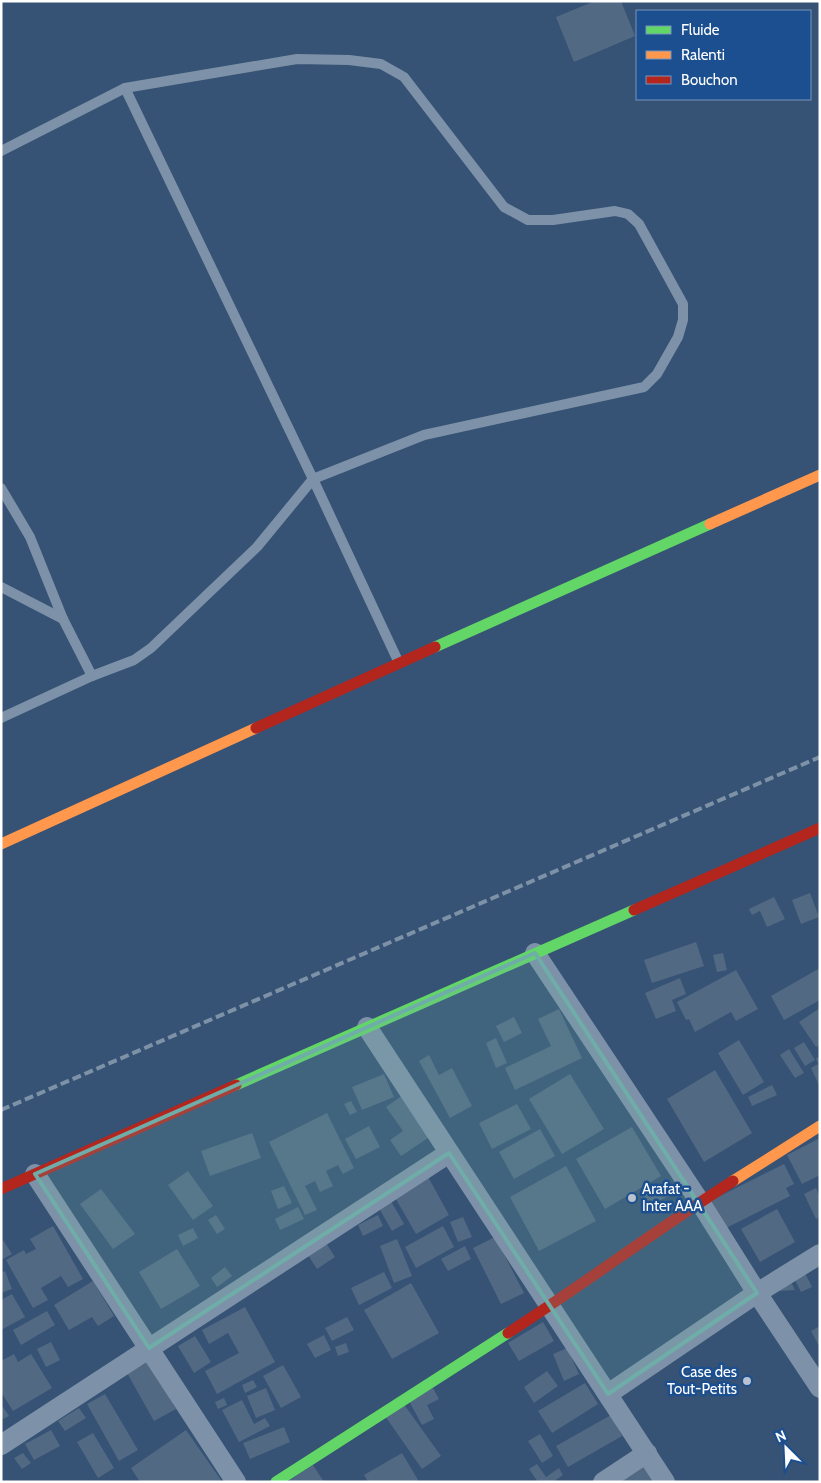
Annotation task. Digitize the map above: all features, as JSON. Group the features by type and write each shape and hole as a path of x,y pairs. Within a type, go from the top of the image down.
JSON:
{"main road":[{"path":"1,844 399,663 820,475"},
{"path":"1,1189 820,828"},
{"path":"276,1482 550,1306 700,1202 820,1126"}],"street":[{"path":"535,953 700,1202 820,1388"},
{"path":"367,1027 665,1482"},
{"path":"1,1445 449,1152"},
{"path":"35,1174 236,1482"},
{"path":"608,1394 757,1293 820,1254"},
{"path":"603,1482 647,1453"}],"lane":[{"path":"1,151 125,88 296,59 349,60 381,64 404,77 504,206 528,220 553,220 615,211 628,214 639,224 683,304 683,320 678,337 657,374 644,387 424,435 313,479 257,547 151,648 134,660 92,676 1,718"},
{"path":"125,88 313,479 399,663"},
{"path":"1,488 30,538 63,619 92,676"},
{"path":"1,587 63,619"}],"highlighted area":[{"path":"535,953 757,1293 608,1394 449,1153 149,1348 35,1174"}],"building":[{"path":"595,1 621,1 635,36 574,62 556,17"},
{"path":"810,893 819,917 801,924 792,900"},
{"path":"774,897 785,919 767,927 760,911 752,915 749,909"},
{"path":"696,942 704,966 652,983 644,960"},
{"path":"723,953 727,970 717,972 713,955"},
{"path":"820,968 820,1000 784,1020 771,996"},
{"path":"736,970 758,1009 736,1021 731,1012 695,1032 689,1019 686,1020 677,1002"},
{"path":"680,978 686,994 672,1000 676,1011 656,1019 645,993"},
{"path":"820,1008 820,1045 816,1047 799,1022"},
{"path":"559,1009 582,1058 515,1090 505,1068 551,1046 538,1019"},
{"path":"514,1017 522,1033 504,1042 496,1026"},
{"path":"496,1038 507,1063 496,1068 486,1043"},
{"path":"739,1040 764,1082 743,1095 718,1053"},
{"path":"804,1042 815,1060 805,1066 794,1048"},
{"path":"789,1049 804,1073 795,1078 780,1055"},
{"path":"429,1055 439,1075 452,1068 472,1106 450,1118 419,1061"},
{"path":"820,1057 820,1087 811,1068 818,1064 816,1058"},
{"path":"715,1070 752,1133 704,1162 667,1099"},
{"path":"384,1074 394,1097 362,1110 352,1087"},
{"path":"570,1074 604,1129 562,1154 529,1099"},
{"path":"772,1085 777,1095 752,1106 748,1097"},
{"path":"403,1095 431,1136 401,1156 390,1140 403,1131 386,1107"},
{"path":"351,1101 357,1112 350,1115 344,1104"},
{"path":"517,1104 531,1129 492,1149 479,1123"},
{"path":"327,1113 354,1168 343,1174 338,1165 326,1171 333,1186 320,1192 315,1181 305,1186 317,1210 305,1215 269,1142"},
{"path":"369,1126 380,1147 356,1159 345,1139"},
{"path":"632,1127 661,1176 605,1209 576,1159"},
{"path":"540,1129 555,1156 514,1179 499,1152"},
{"path":"252,1133 261,1158 210,1176 201,1151"},
{"path":"820,1138 820,1175 802,1184 787,1155"},
{"path":"784,1164 794,1184 786,1188 790,1196 722,1230 708,1202"},
{"path":"566,1166 596,1221 539,1251 510,1197"},
{"path":"188,1171 213,1206 193,1220 168,1185"},
{"path":"427,1175 449,1215 416,1234 393,1194"},
{"path":"664,1184 669,1196 646,1207 640,1195"},
{"path":"284,1186 292,1203 278,1209 271,1191"},
{"path":"816,1188 820,1197 820,1217 816,1219 804,1194"},
{"path":"101,1189 135,1234 113,1249 80,1204"},
{"path":"391,1201 404,1224 392,1231 379,1208"},
{"path":"298,1207 304,1219 280,1230 275,1219"},
{"path":"777,1209 795,1242 760,1262 741,1229"},
{"path":"216,1215 225,1229 217,1234 208,1220"},
{"path":"378,1215 383,1226 363,1236 358,1225"},
{"path":"463,1217 472,1237 458,1242 450,1222"},
{"path":"53,1226 83,1279 68,1287 61,1276 41,1288 48,1300 33,1308 6,1260 24,1250 26,1254 36,1249 30,1239"},
{"path":"443,1226 454,1247 416,1268 405,1247"},
{"path":"193,1228 198,1238 183,1246 178,1235"},
{"path":"495,1237 524,1293 501,1304 473,1248"},
{"path":"397,1239 412,1276 394,1283 380,1246"},
{"path":"3,1240 12,1254 1,1260 1,1241"},
{"path":"326,1243 335,1257 317,1269 308,1255"},
{"path":"465,1246 471,1259 448,1271 441,1259"},
{"path":"177,1249 200,1286 161,1309 139,1272"},
{"path":"225,1267 232,1276 217,1287 211,1278"},
{"path":"5,1271 12,1289 1,1293 1,1273"},
{"path":"804,1271 812,1287 801,1292 793,1276"},
{"path":"384,1272 392,1288 359,1305 351,1288"},
{"path":"93,1281 114,1316 98,1326 92,1317 69,1330 54,1305"},
{"path":"791,1282 795,1290 779,1291"},
{"path":"411,1283 439,1333 392,1359 364,1310"},
{"path":"12,1294 25,1317 1,1330 1,1300"},
{"path":"245,1307 275,1362 217,1394 205,1371 239,1353 228,1333 209,1344 202,1330"},
{"path":"47,1311 55,1325 21,1345 13,1330"},
{"path":"347,1317 354,1330 332,1341 325,1328"},
{"path":"543,1322 554,1341 519,1361 508,1343"},
{"path":"820,1326 820,1348 811,1331"},
{"path":"324,1335 331,1350 315,1358 307,1344"},
{"path":"195,1336 211,1362 194,1373 178,1346"},
{"path":"51,1342 60,1360 46,1367 37,1349"},
{"path":"346,1343 349,1352 338,1356 335,1347"},
{"path":"567,1348 579,1374 564,1381 553,1354"},
{"path":"14,1354 18,1362 31,1354 52,1388 13,1411 1,1392 1,1361"},
{"path":"149,1361 176,1409 154,1421 127,1373"},
{"path":"283,1365 301,1397 281,1408 263,1376"},
{"path":"547,1371 558,1386 534,1403 524,1387"},
{"path":"253,1380 257,1387 245,1393 242,1385"},
{"path":"585,1383 598,1404 552,1433 538,1411"},
{"path":"266,1388 275,1410 256,1418 247,1396"},
{"path":"433,1388 439,1399 427,1405 434,1419 422,1425 409,1401"},
{"path":"105,1394 138,1450 119,1461 87,1404"},
{"path":"224,1398 227,1405 218,1409 215,1402"},
{"path":"242,1400 254,1424 265,1418 270,1426 239,1442 222,1410"},
{"path":"403,1403 441,1456 422,1469 385,1416"},
{"path":"1,1404 9,1416 1,1420"},
{"path":"79,1408 86,1418 65,1431 58,1421"},
{"path":"611,1415 622,1436 568,1467 556,1446"},
{"path":"284,1427 290,1442 250,1459 243,1443"},
{"path":"51,1430 60,1446 34,1460 25,1444"},
{"path":"186,1430 221,1480 219,1482 140,1482 131,1468"},
{"path":"93,1433 114,1468 98,1478 77,1442"},
{"path":"540,1434 553,1456 542,1463 528,1441"},
{"path":"23,1453 31,1463 22,1469 14,1458"},
{"path":"402,1453 418,1480 416,1482 368,1482 364,1475"},
{"path":"643,1456 661,1482 624,1482 618,1473"},
{"path":"537,1464 546,1477 559,1468 563,1475 553,1482 538,1482 529,1469"},
{"path":"313,1465 324,1482 287,1482"}],"railway":[{"path":"1,1110 820,757"}],"traffic: fast":[{"path":"435,647 710,524"},
{"path":"236,1085 634,910"},
{"path":"276,1482 508,1333"}],"traffic: slow":[{"path":"710,524 820,475"},
{"path":"1,844 256,728"},
{"path":"733,1181 820,1126"}],"traffic: jam":[{"path":"256,728 435,647"},
{"path":"634,910 820,828"},
{"path":"1,1189 236,1085"},
{"path":"508,1333 733,1181"}],"place":[{"name":"Arafat - Inter AAA","path":"632,1198"},
{"name":"Case des Tout-Petits","path":"747,1381"}]}
